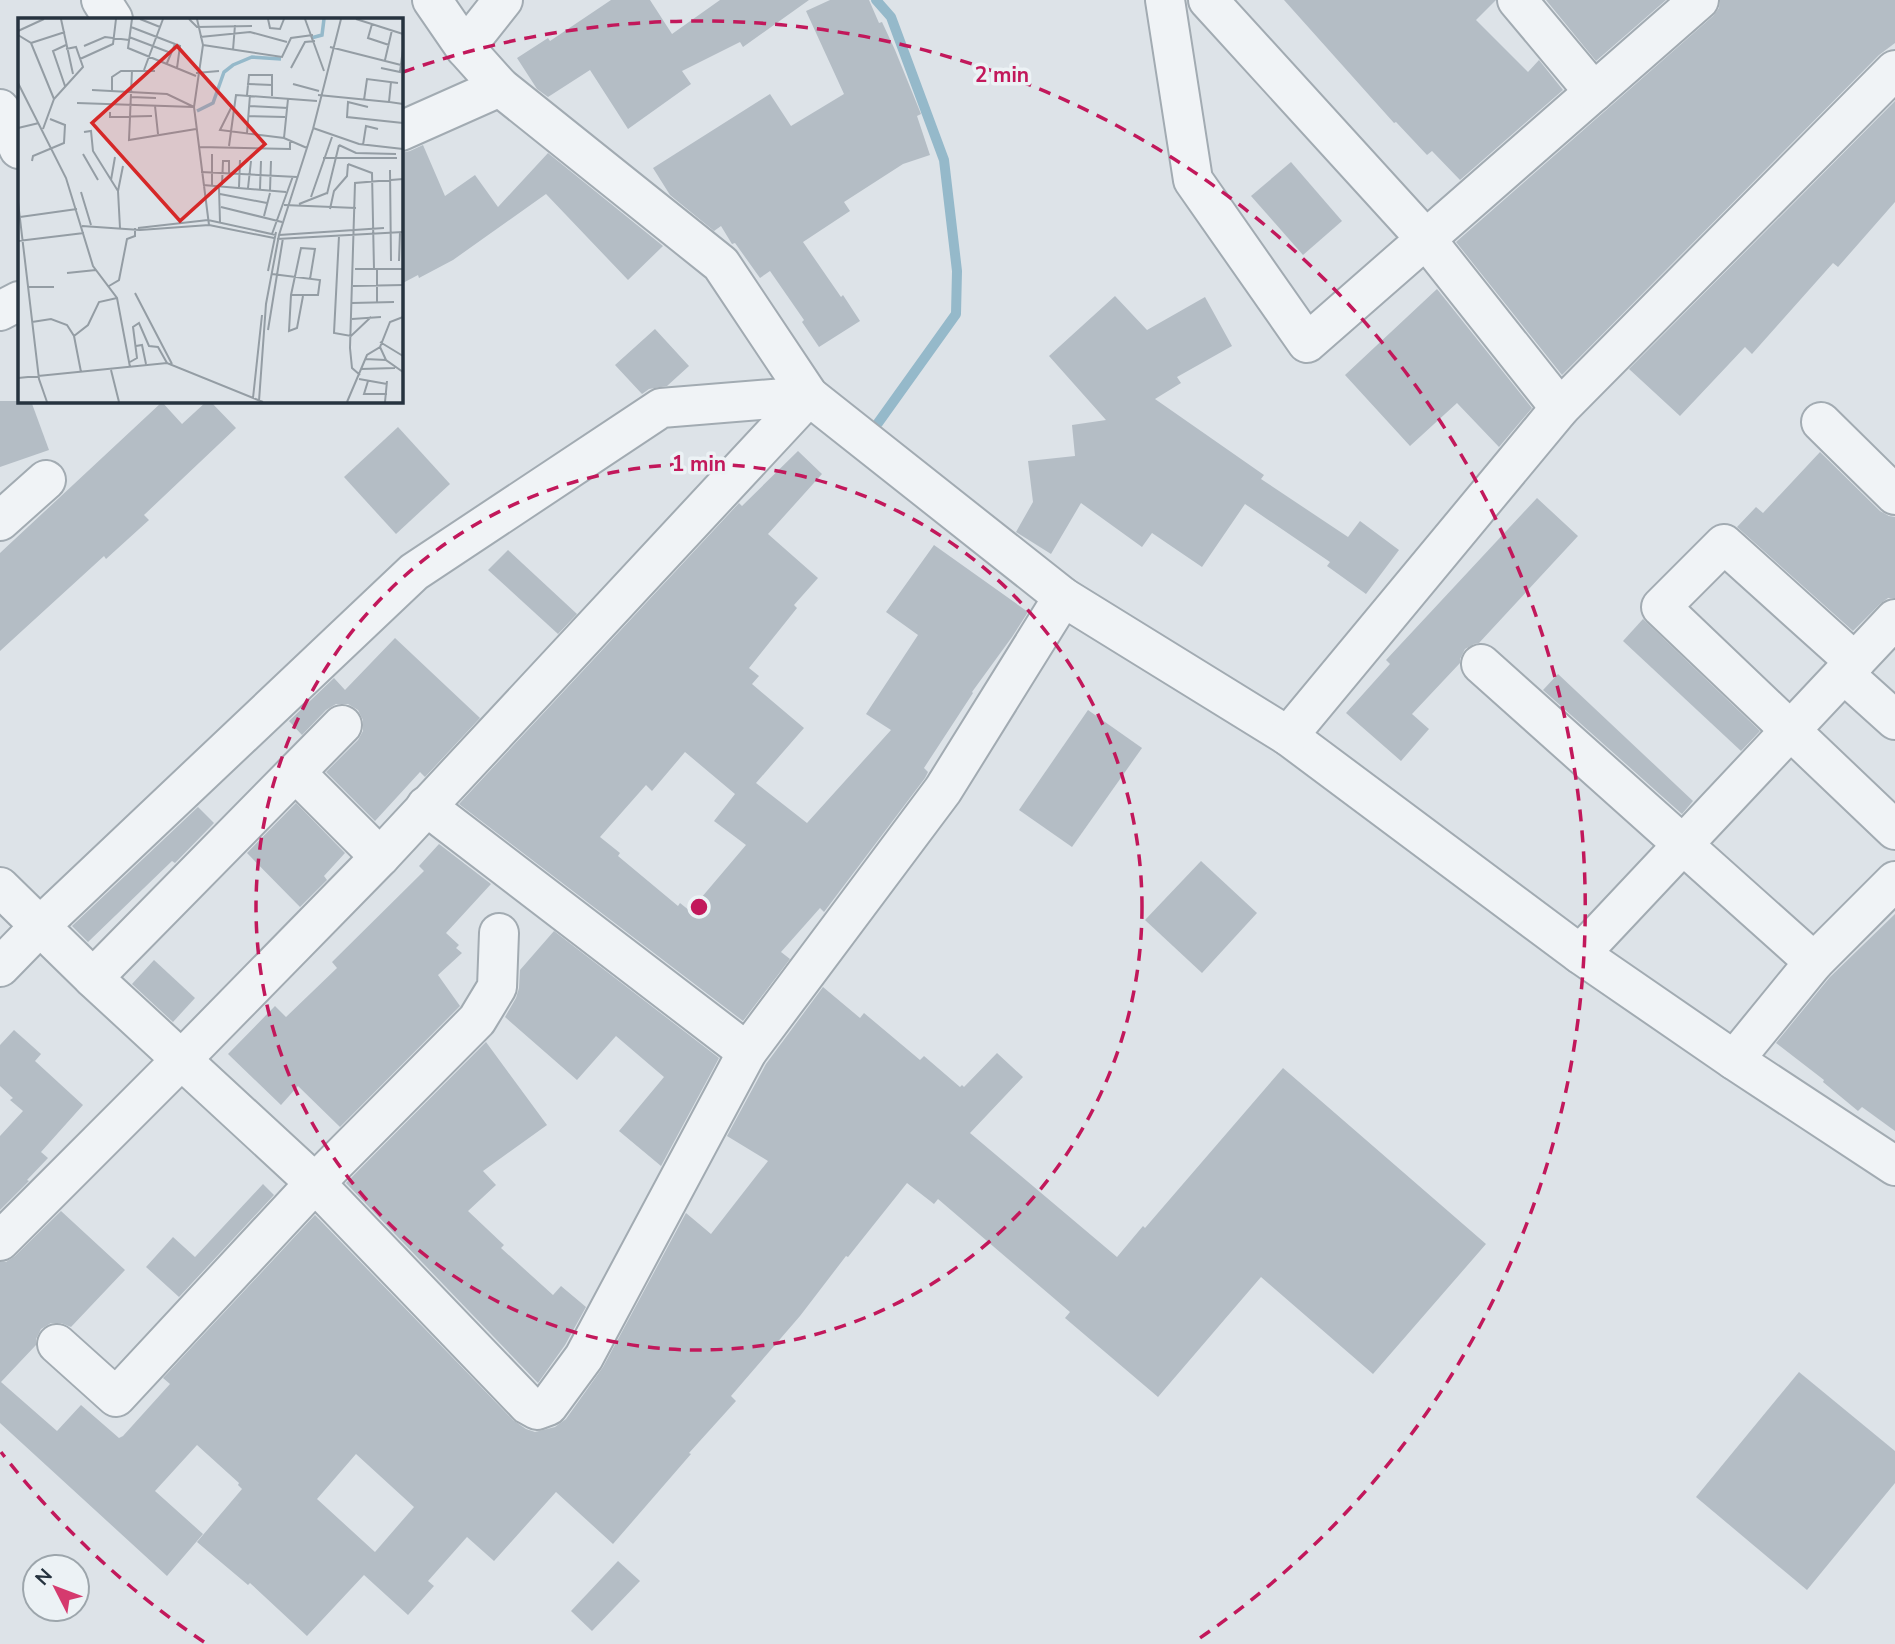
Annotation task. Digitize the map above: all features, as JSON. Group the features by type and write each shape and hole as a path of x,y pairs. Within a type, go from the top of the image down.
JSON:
{"street":[{"path":"101,0 112,18"},
{"path":"432,0 465,48 500,87 722,264 809,397 1063,597 1288,736 1580,954 1895,1166"},
{"path":"465,48 503,0"},
{"path":"1164,0 1193,180 1307,343 1699,0"},
{"path":"1208,0 1426,238 1560,408"},
{"path":"1517,0 1594,92"},
{"path":"1288,736 1560,408 1895,70"},
{"path":"402,131 500,87"},
{"path":"0,311 18,302"},
{"path":"0,1241 380,857 809,397"},
{"path":"0,967 414,572 661,408 809,397"},
{"path":"1821,422 1895,495"},
{"path":"0,520 46,480"},
{"path":"1895,720 1849,668 1724,544 1661,607 1895,830"},
{"path":"0,887 93,978 315,1183 528,1405 537,1410 548,1406 584,1357 747,1052 943,790 1063,597"},
{"path":"1580,954 1895,619"},
{"path":"1481,664 1814,962"},
{"path":"93,978 342,725"},
{"path":"296,773 380,857"},
{"path":"426,806 747,1052"},
{"path":"1734,1060 1814,962 1895,881"},
{"path":"57,1344 116,1397 315,1183 477,1020 497,986 499,933"}],"building":[{"path":"611,0 650,0 672,34 720,0 809,0 743,47 740,42 682,71 691,84 628,129 590,70 548,97 537,89 517,58 548,38 550,41"},
{"path":"830,0 869,0 895,50 921,114 917,116 930,155 903,164 844,202 850,211 803,242 860,321 819,347 770,271 760,278 721,226 714,231 670,195 653,168 770,94 791,126 844,94 806,11"},
{"path":"1284,0 1496,0 1476,20 1528,72 1539,60 1563,90 1460,180 1432,151 1427,155 1396,122 1394,123"},
{"path":"1546,0 1666,0 1596,61"},
{"path":"1720,0 1895,0 1895,43 1879,55 1562,375 1456,242 1713,16 1719,8"},
{"path":"1895,101 1895,202 1838,267 1833,263 1752,354 1745,347 1680,416 1629,369"},
{"path":"423,145 445,196 475,175 498,207 548,153 663,246 628,280 546,194 453,260 419,278 418,275 402,283 402,153"},
{"path":"1291,162 1342,221 1303,255 1251,196"},
{"path":"1437,289 1532,408 1499,447 1457,403 1410,446 1345,375"},
{"path":"1115,296 1147,330 1205,297 1232,346 1177,377 1181,383 1155,399 1264,475 1261,479 1348,537 1360,521 1399,550 1366,594 1327,566 1330,562 1245,504 1202,567 1152,533 1142,547 1081,503 1051,554 1016,532 1033,502 1028,461 1075,456 1072,425 1106,420 1049,356"},
{"path":"655,329 689,366 667,386 649,389 642,394 615,365"},
{"path":"0,401 31,402 49,450 0,467"},
{"path":"162,402 182,424 206,402 211,402 236,428 144,515 149,520 106,559 104,556 0,651 0,553"},
{"path":"398,427 450,484 396,534 344,477"},
{"path":"798,451 822,474 768,534 818,578 794,605 797,608 749,668 759,676 752,684 804,728 756,783 807,823 891,730 866,714 918,635 886,612 934,545 1028,612 972,692 924,768 928,772 925,778 824,912 820,908 781,952 790,959 743,1021 459,804 739,503 742,506","holes":["685,752 735,794 714,821 746,845 690,911 680,903 678,906 618,856 620,853 600,837 646,785 652,791"]},
{"path":"1820,452 1880,511 1895,517 1895,598 1888,598 1880,604 1853,631 1737,527 1756,507 1763,513"},
{"path":"1537,498 1578,536 1479,643 1465,649 1460,663 1412,714 1429,729 1401,761 1346,713 1390,664 1386,660"},
{"path":"508,550 577,614 558,634 488,570"},
{"path":"1643,619 1760,731 1741,751 1623,641"},
{"path":"395,638 480,718 425,777 420,772 375,821 326,772 358,740 363,731 363,720 358,710 348,704 336,704 326,710 302,735 289,721 334,678 345,690"},
{"path":"1558,674 1693,801 1682,814 1543,690"},
{"path":"1088,710 1142,748 1072,847 1019,810"},
{"path":"296,803 345,853 324,876 327,880 300,907 247,853"},
{"path":"198,807 214,823 175,863 172,861 88,942 72,926"},
{"path":"439,844 491,884 446,933 459,945 456,948 462,953 438,975 460,1006 340,1127 298,1086 281,1105 228,1054 275,1006 286,1017 337,968 332,962 424,871 419,866"},
{"path":"1201,861 1257,913 1202,973 1145,920"},
{"path":"1895,914 1895,1131 1862,1107 1858,1111 1823,1082 1824,1080 1776,1043 1830,977"},
{"path":"554,931 719,1058 661,1166 619,1131 664,1077 616,1036 577,1080 505,1017 516,998 520,970"},
{"path":"154,960 195,998 173,1022 132,984"},
{"path":"823,987 860,1018 864,1013 920,1060 924,1056 960,1087 964,1087 997,1053 1023,1077 970,1133 1117,1257 1283,1068 1486,1244 1373,1374 1261,1277 1158,1397 1065,1318 1070,1312 938,1199 934,1204 907,1183 800,1316 731,1396 736,1401 613,1544 556,1492 494,1561 467,1537 428,1581 434,1586 408,1615 364,1575 307,1636 250,1583 248,1585 197,1542 242,1489 239,1483 197,1445 155,1491 203,1534 167,1576 0,1423 0,1262 6,1262 15,1256 61,1211 125,1270 71,1327 51,1323 41,1329 36,1345 1,1382 57,1431 81,1405 119,1438 123,1436 170,1384 163,1378 315,1215 513,1420 535,1432 555,1427 566,1419 603,1367 686,1213 711,1234 768,1161 727,1136 766,1064","holes":["356,1454 414,1507 375,1552 317,1499"]},
{"path":"14,1030 41,1054 35,1061 83,1105 41,1152 48,1158 0,1210 0,1136 23,1111 10,1100 13,1098 0,1086 0,1045"},
{"path":"486,1042 547,1125 483,1171 496,1185 468,1211 504,1245 501,1248 553,1295 561,1286 586,1307 565,1345 538,1383 346,1183"},
{"path":"263,1184 274,1195 179,1297 146,1267 173,1237 195,1257"},
{"path":"1799,1372 1895,1451 1895,1483 1807,1590 1696,1497"},
{"path":"618,1561 640,1581 592,1631 571,1611"}],"waterway":[{"path":"876,0 891,17 944,160 957,271 956,314 878,423"}]}
